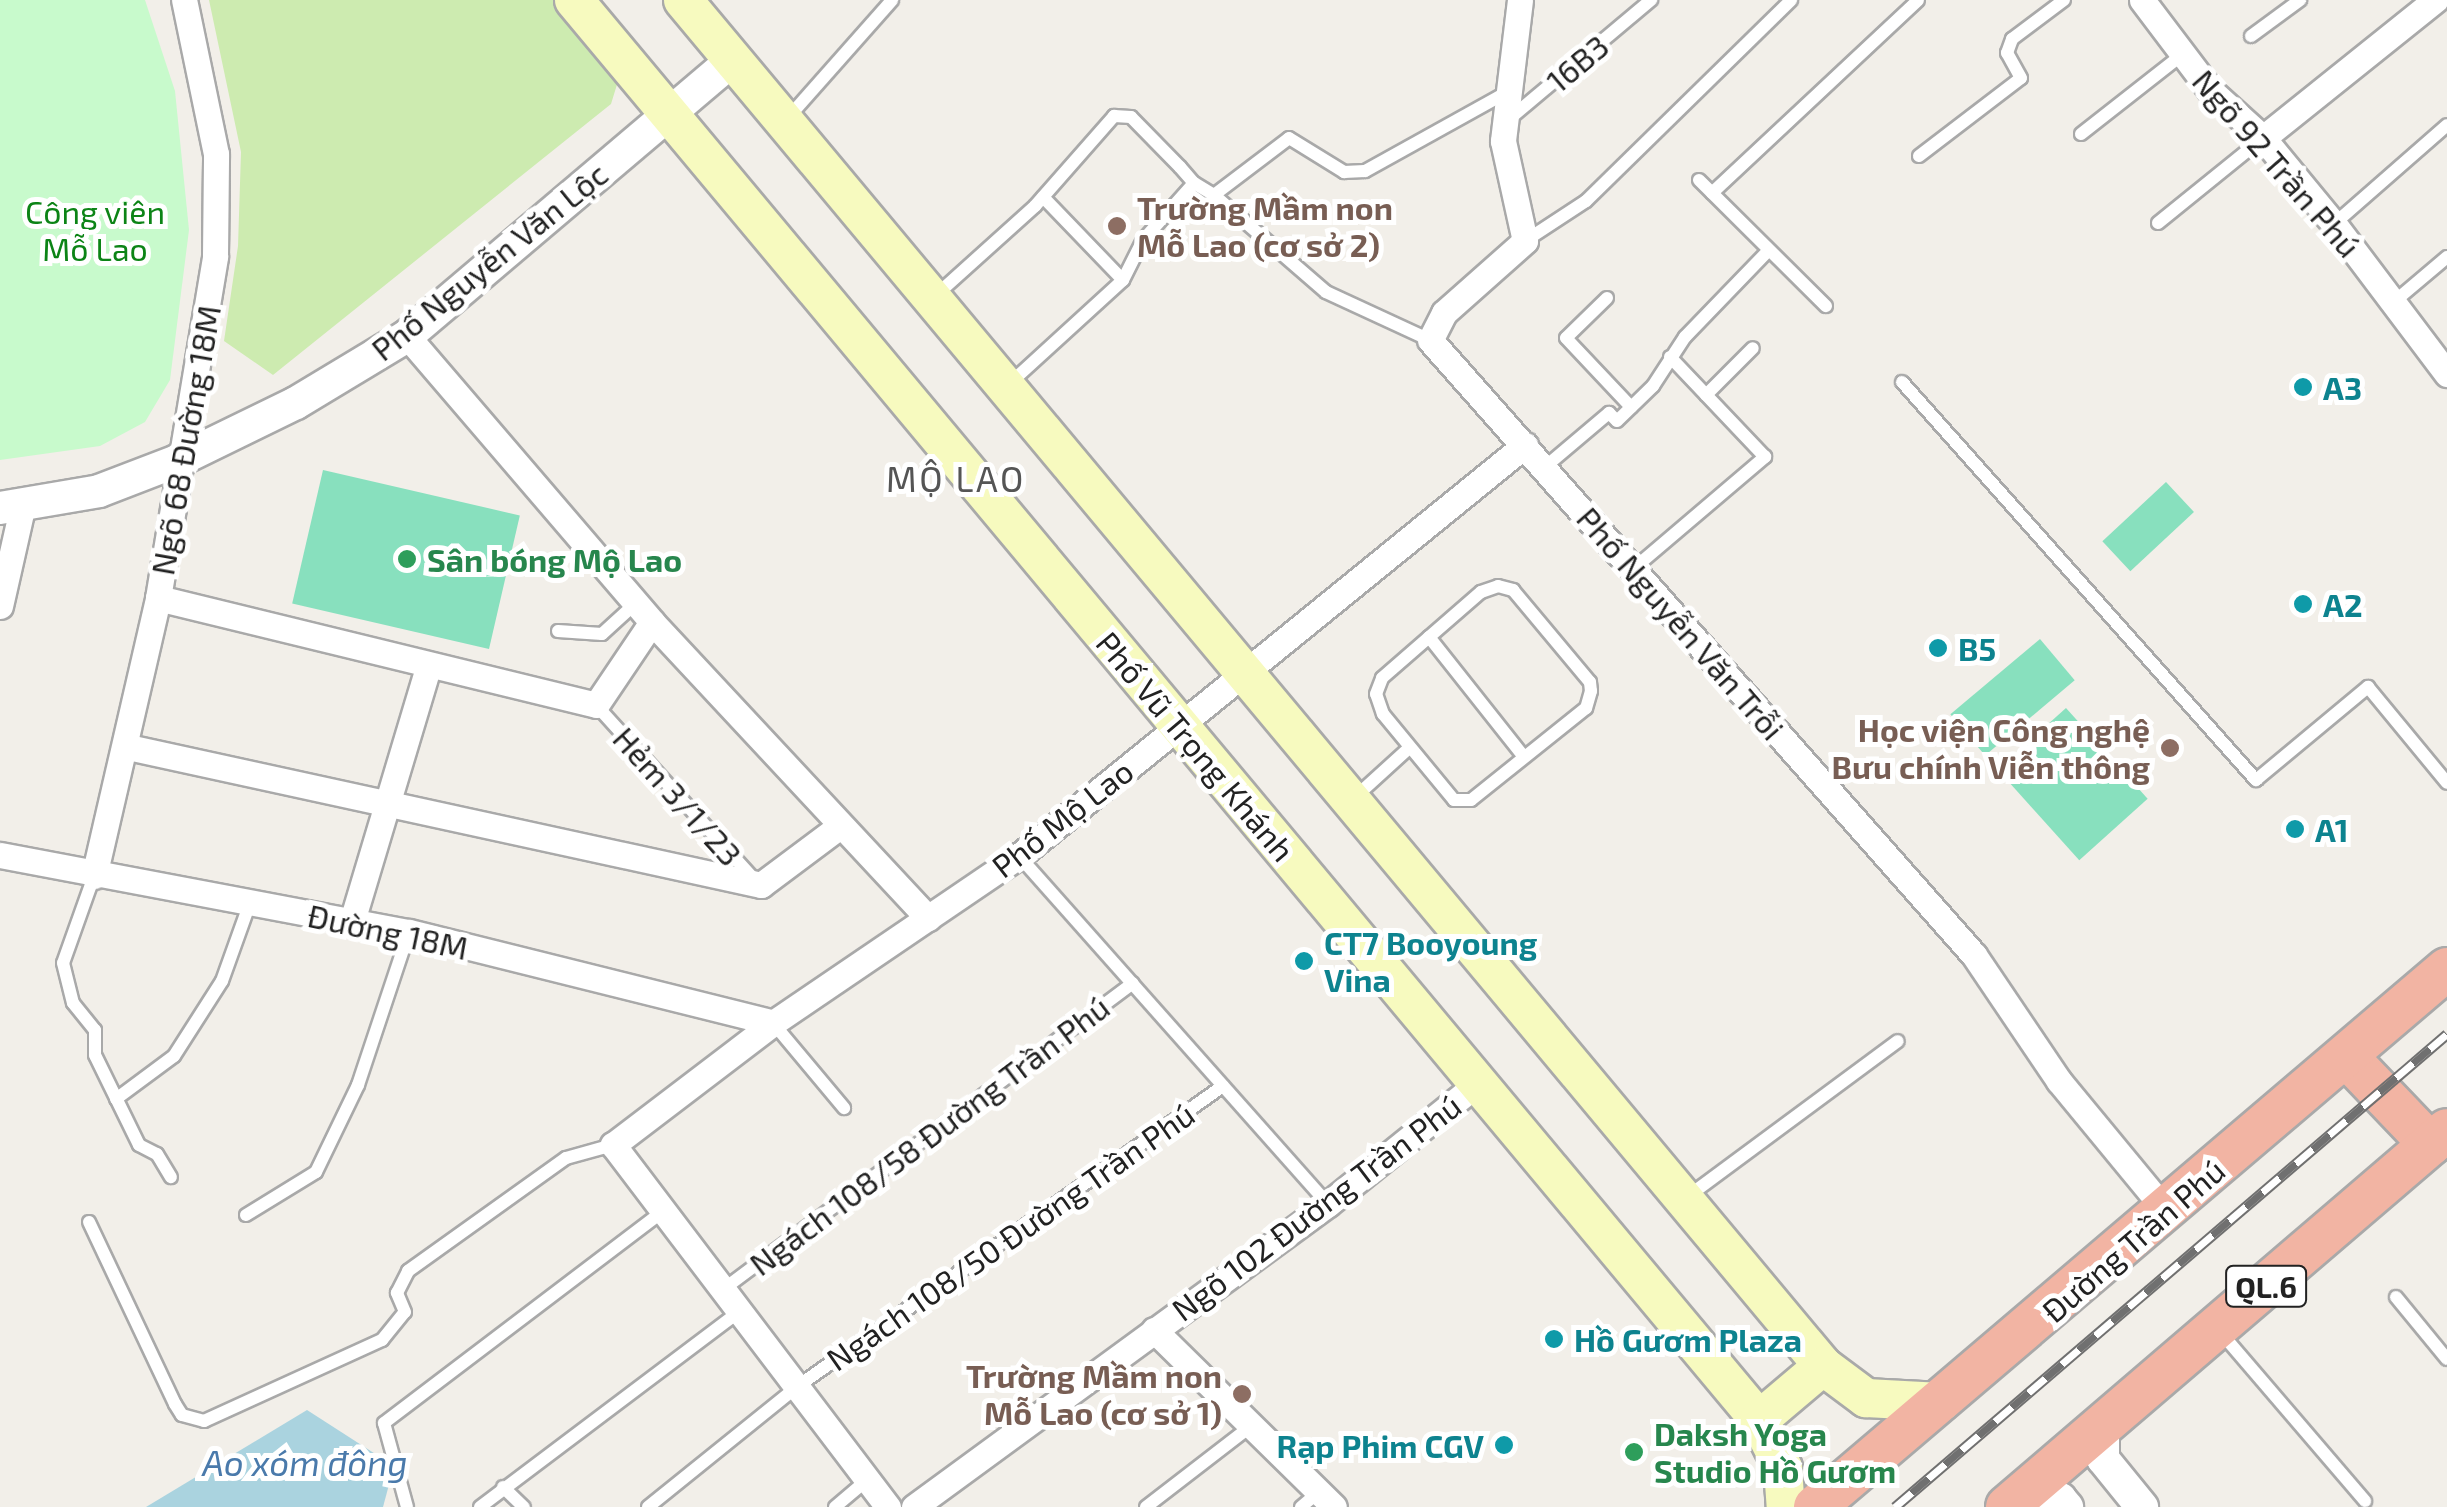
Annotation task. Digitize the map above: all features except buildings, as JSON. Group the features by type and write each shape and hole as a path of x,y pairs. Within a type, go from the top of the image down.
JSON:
{"highway":[{"name":"Đường Trần Phú","path":"1815,1507 2166,1212 2447,968"},
{"path":"2346,1056 2439,1137"},
{"name":"QL.6","path":"2010,1507 2216,1329 2341,1236 2439,1137"}],"main road":[{"name":"Phố Vũ Trọng Khánh","path":"574,0 1759,1420 1783,1468 1786,1507"},
{"path":"683,0 1348,804 1823,1366 1866,1398 1941,1402"},
{"path":"1759,1420 1823,1366"}],"street":[{"name":"Ngõ 68 Đường 18M","path":"94,876 128,747 158,598 177,461 204,354 215,256 216,154 184,0"},
{"path":"1430,340 1444,313 1526,241 1503,125 1520,0"},
{"name":"Ngõ 92 Trần Phú","path":"2142,0 2183,54 2263,138 2334,224 2447,374"},
{"path":"2263,138 2435,0"},
{"name":"Phố Nguyễn Văn Lộc","path":"11,508 99,491 177,461 296,404 407,336 733,60"},
{"path":"407,336 644,612 928,918"},
{"name":"Phố Nguyễn Văn Trỗi","path":"1430,340 1974,954 2059,1081 2166,1212"},
{"name":"Phố Mộ Lao","path":"612,1145 772,1024 1020,856 1179,724 1246,676 1524,445"},
{"path":"0,606 11,508"},
{"path":"158,598 596,706 644,612"},
{"path":"352,922 428,667"},
{"path":"128,747 761,885 840,826"},
{"name":"Đường 18M","path":"0,855 94,876 409,932 772,1024"},
{"name":"Ngõ 102 Đường Trần Phú","path":"914,1507 1328,1204 1478,1083"},
{"path":"612,1145 725,1288 888,1507"},
{"name":"Ngõ 102 Đường Trần Phú","path":"1154,1330 1251,1426 1318,1502"},
{"path":"2103,1427 2103,1459 2135,1505"},
{"path":"2010,1507 2060,1499 2067,1507"}],"lane":[{"path":"784,122 892,0"},
{"path":"1526,241 1586,201 1791,0"},
{"path":"1712,193 1918,0"},
{"path":"1918,156 2021,78 2008,53 2012,39 2064,0"},
{"path":"2251,36 2300,0"},
{"name":"16B3","path":"1503,125 1649,1"},
{"path":"2081,134 2183,54"},
{"path":"1214,195 1289,138 1344,172 1365,171 1506,93"},
{"path":"932,298 1043,197 1122,114 1194,183 1214,195 1326,292 1430,340"},
{"path":"2334,224 2447,125"},
{"path":"2158,223 2263,138"},
{"path":"1699,180 1826,306"},
{"path":"1006,387 1122,280 1143,240 1194,183"},
{"path":"1043,197 1122,280"},
{"path":"1545,467 1609,413 1617,420 1631,407 1670,356 1768,251"},
{"path":"2394,302 2447,256"},
{"path":"1606,298 1566,338 1631,407"},
{"path":"1706,395 1753,348"},
{"path":"1632,570 1764,457 1670,356"},
{"path":"1902,382 2256,780 2368,688 2447,783"},
{"path":"1513,590 1590,682 1586,708 1471,800 1454,800 1410,748 1383,714 1376,694 1382,678 1481,592 1513,590"},
{"path":"558,630 602,634 644,612"},
{"path":"1429,638 1524,757"},
{"name":"Hẻm 3/1/23","path":"596,706 761,885"},
{"path":"1348,804 1410,748"},
{"path":"1020,856 1328,1204"},
{"path":"94,876 63,963 73,1003 95,1030 95,1055 138,1145 157,1154 171,1176"},
{"path":"116,1099 174,1056 222,981 250,903"},
{"path":"246,1215 316,1172 358,1085 409,932"},
{"name":"Ngách 108/58 Đường Trần Phú","path":"725,1288 1133,982"},
{"path":"772,1024 844,1108"},
{"path":"1684,1200 1898,1040"},
{"name":"Ngách 108/50 Đường Trần Phú","path":"648,1507 798,1386 1223,1086"},
{"path":"89,1222 175,1404 182,1415 204,1422 382,1340 405,1312 397,1293 408,1271 566,1158 612,1145"},
{"path":"407,1507 384,1423 663,1211"},
{"path":"2396,1296 2447,1360"},
{"path":"480,1507 740,1311"},
{"path":"2216,1329 2365,1502"},
{"path":"1146,1507 1251,1426"},
{"path":"835,1507 867,1480"},
{"path":"504,1487 524,1507"}],"green space":[{"name":"Công viên Mỗ Lao","path":"0,0 145,0 175,91 189,230 170,380 145,422 100,446 0,460"},
{"path":"209,0 554,0 619,78 611,104 273,375 224,341 238,246 241,152"},
{"name":"Sân bóng Mộ Lao","path":"323,470 520,515 489,649 292,603"},
{"path":"2166,482 2194,512 2130,571 2102,541"},
{"path":"2040,639 2075,680 1985,756 1950,714"},
{"path":"2066,708 2148,799 2079,860 1998,770"}],"water":[{"name":"Ao xóm đông","path":"307,1410 394,1466 383,1507 146,1507"}],"railway":[{"path":"1895,1507 2447,1034"}],"place":[{"name":"Trường Mầm non Mỗ Lao (cơ sở 2)","path":"1117,226"},
{"name":"A3","path":"2303,387"},
{"name":"Sân bóng Mộ Lao","path":"407,559"},
{"name":"A2","path":"2303,604"},
{"name":"B5","path":"1938,648"},
{"name":"Học viện Công nghệ Bưu chính Viễn thông","path":"2170,748"},
{"name":"A1","path":"2295,829"},
{"name":"CT7 Booyoung Vina","path":"1304,961"},
{"name":"Hồ Gươm Plaza","path":"1554,1339"},
{"name":"Trường Mầm non Mỗ Lao (cơ sở 1)","path":"1242,1394"},
{"name":"Rạp Phim CGV","path":"1504,1445"},
{"name":"Daksh Yoga Studio Hồ Gươm","path":"1634,1452"}],"district":[{"name":"MỘ LAO","path":"956,478"}]}
